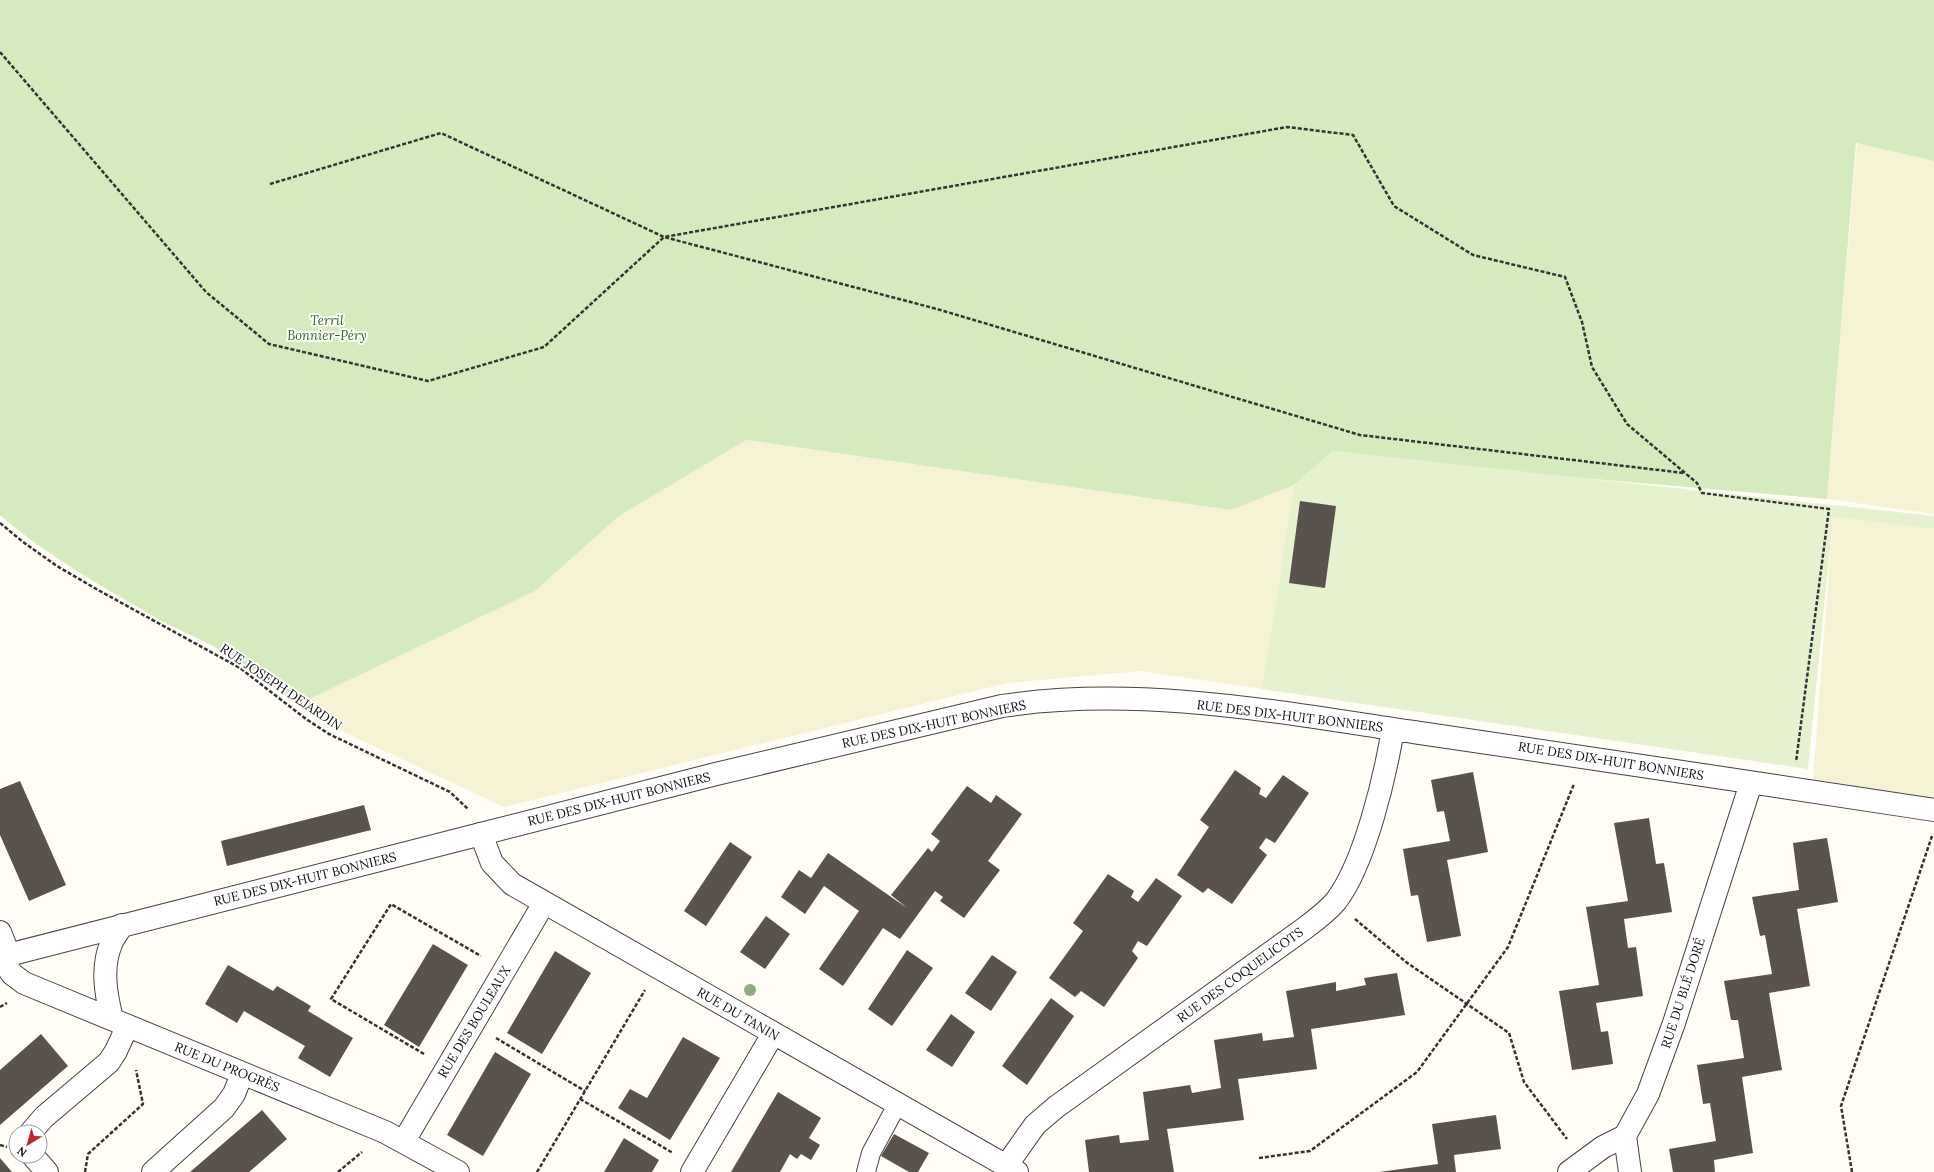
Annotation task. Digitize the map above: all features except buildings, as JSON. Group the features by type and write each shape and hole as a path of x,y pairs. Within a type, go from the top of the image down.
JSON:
{"street":[{"name":"RUE DES DIX-HUIT BONNIERS","path":"3,956 716,774 1002,706 1025,702 1120,698 1253,708 1934,810"},
{"name":"RUE DES COQUELICOTS","path":"1011,1169 1035,1125 1056,1107 1301,931 1335,901 1358,861 1389,752 1393,729"},
{"name":"RUE DU BLÉ DORÉ","path":"1625,1136 1648,1094 1674,1023 1751,782"},
{"name":"RUE DU TANIN","path":"480,834 492,863 512,884 1011,1169"},
{"name":"RUE DES BOULEAUX","path":"404,1140 544,903"},
{"path":"38,1124 44,1117 109,1062 116,1051 119,1023 105,991 107,962 111,944 122,925"},
{"name":"RUE DU PROGRÈS","path":"0,932 3,956 12,974 24,983 404,1140 458,1172"},
{"path":"694,1169 774,1034"},
{"path":"153,1172 224,1108 234,1094 242,1074"},
{"path":"1576,1167 1603,1147 1625,1136 1630,1172"},
{"path":"40,1164 47,1172"}],"lane":[{"path":"866,1172 871,1153 897,1105"}],"path":[{"path":"0,52 206,292 269,344 428,381 544,347 664,237 1286,127 1353,135 1394,206 1473,255 1565,277 1582,322 1592,367 1627,424 1697,484 1702,493 1829,509 1792,788"},
{"path":"270,184 441,133 664,237 937,309 1360,435 1685,473"},
{"name":"RUE JOSEPH DEJARDIN","path":"0,522 22,542 57,566 240,668 306,719 329,734 450,792 466,806 480,834"},
{"path":"1259,1158 1310,1151 1417,1072 1508,947 1585,757"},
{"path":"1852,1172 1841,1106 1934,830"},
{"path":"1335,901 1406,962 1510,1033 1524,1082 1576,1167"},
{"path":"447,1068 331,999 391,904 505,970"},
{"path":"537,1172 658,968"},
{"path":"85,1172 88,1154 143,1104 119,1023"},
{"path":"473,1024 585,1091"},
{"path":"580,1099 694,1169"}],"shaded area":[{"path":"1857,143 1934,161 1934,514 1827,499"},
{"path":"745,440 1231,510 1294,485 1262,689 1141,671 1007,683 504,807 348,734 297,705 535,591 619,516"},
{"path":"1833,517 1934,529 1934,800 1813,779"}],"green space":[{"name":"Terril Bonnier-Péry","path":"0,0 1934,0 1934,161 1856,143 1827,499 1477,469 1333,451 1294,485 1231,510 746,440 619,516 535,591 297,705 260,676 230,656 160,620 77,571 38,545 0,515"},
{"path":"1333,451 1934,516 1934,529 1833,517 1808,769 1262,689 1294,485"}]}
